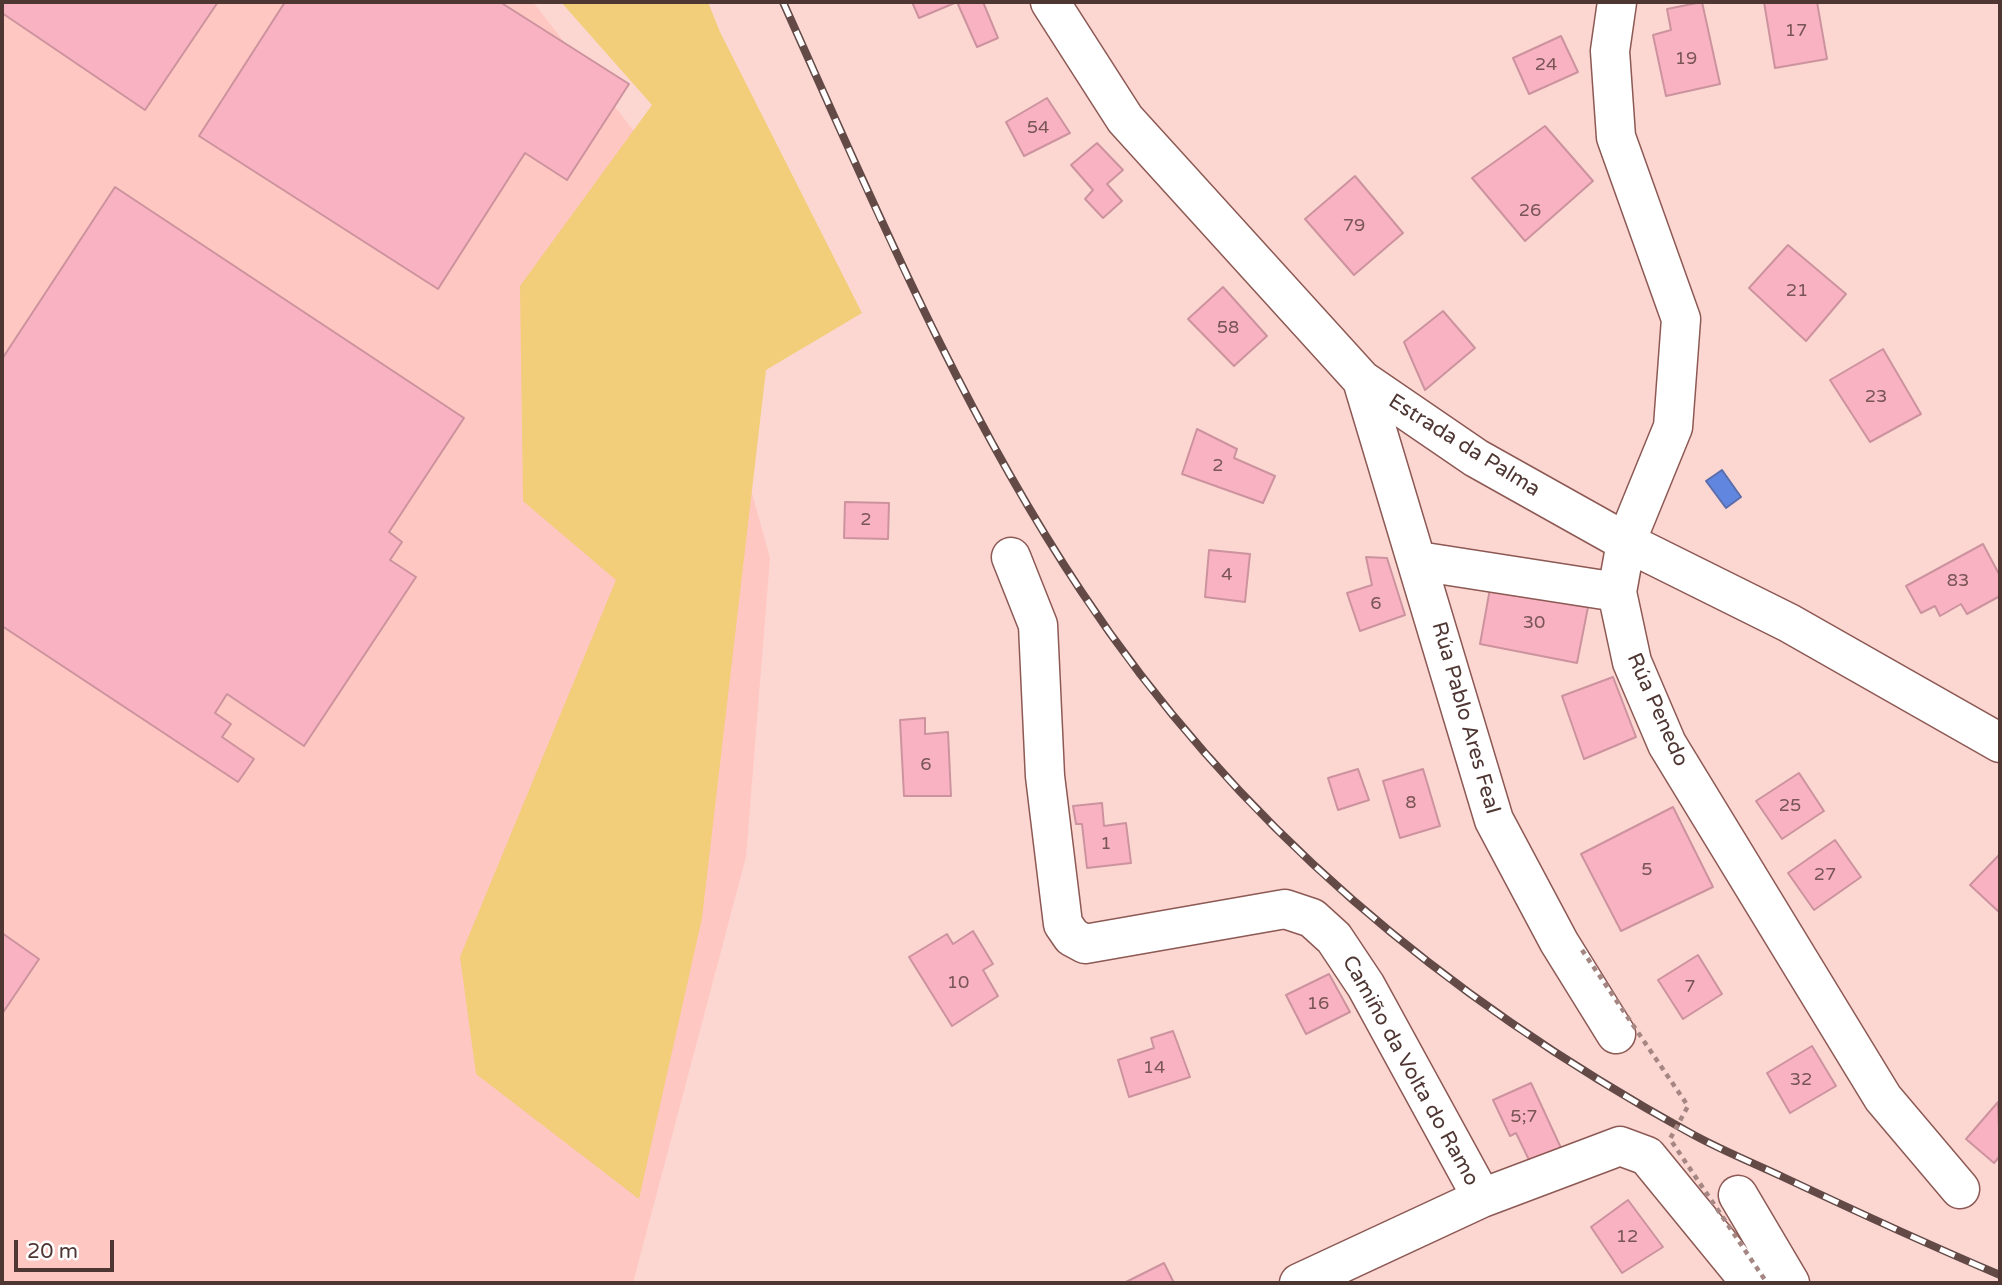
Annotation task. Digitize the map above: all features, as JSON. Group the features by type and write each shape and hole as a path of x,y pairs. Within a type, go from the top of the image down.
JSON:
{"street":[{"name":"Estrada da Palma","path":"1050,2 1125,119 1363,380 1476,458 1626,542 1789,623 2000,743"},
{"name":"Rúa Penedo","path":"1617,2 1610,51 1616,137 1681,318 1673,428 1626,542 1617,592 1632,662 1667,744 1883,1098 1960,1189"},
{"name":"Rúa Pablo Ares Feal","path":"1363,380 1494,820 1559,942 1616,1034"},
{"name":"Camiño da Volta do Ramo","path":"1011,557 1038,625 1045,776 1063,924 1072,937 1085,944 1285,909 1312,918 1334,938 1366,986 1482,1199"},
{"path":"1418,561 1617,592"},
{"name":"Camiño da Volta do Ramo","path":"1299,1283 1482,1199 1620,1146 1647,1156 1751,1283"},
{"path":"1738,1195 1790,1283"}],"path":[{"path":"1582,950 1688,1106 1670,1139 1767,1283"}],"shaded area":[{"path":"2,2 533,2 634,131 734,428 770,558 746,857 633,1283 2,1283"},
{"path":"561,2 708,2 720,32 862,313 766,370 702,918 639,1199 476,1074 460,957 616,580 523,501 520,286 652,105"}],"water":[{"path":"1722,470 1741,497 1726,508 1706,481"}],"building":[{"path":"2,2 218,2 145,110 2,13"},
{"path":"285,2 500,2 629,84 567,180 525,153 438,289 199,136"},
{"path":"912,2 957,2 919,18"},
{"path":"957,2 983,2 998,38 977,47"},
{"path":"1702,2 1720,84 1666,96 1653,35 1671,30 1667,9"},
{"path":"1764,2 1817,2 1827,59 1775,68"},
{"path":"1561,36 1578,72 1529,94 1513,58"},
{"path":"1047,98 1070,133 1024,156 1006,122"},
{"path":"1545,126 1593,181 1525,241 1472,178"},
{"path":"1097,143 1123,170 1107,184 1122,201 1103,218 1085,199 1093,190 1071,165"},
{"path":"1355,176 1403,233 1354,275 1305,219"},
{"path":"115,187 464,418 389,532 402,542 390,560 416,577 304,746 227,694 215,713 231,724 222,737 254,759 238,782 2,626 2,359"},
{"path":"1788,245 1846,294 1806,341 1749,288"},
{"path":"1223,287 1267,336 1234,366 1188,319"},
{"path":"1443,311 1475,348 1425,390 1404,342"},
{"path":"1883,349 1921,414 1870,442 1830,380"},
{"path":"1197,429 1237,449 1234,458 1275,476 1263,503 1182,474"},
{"path":"845,502 889,503 888,539 844,538"},
{"path":"1983,544 2000,576 2000,596 1967,614 1961,604 1940,616 1935,606 1921,613 1906,586"},
{"path":"1209,550 1250,554 1245,602 1205,597"},
{"path":"1366,557 1387,558 1405,615 1360,631 1347,593 1372,585"},
{"path":"1491,583 1589,602 1577,663 1480,644"},
{"path":"1613,677 1636,737 1584,759 1562,696"},
{"path":"925,718 925,734 948,732 951,796 904,796 900,720"},
{"path":"1358,769 1369,800 1338,810 1328,778"},
{"path":"1423,769 1440,826 1400,838 1383,781"},
{"path":"1799,773 1824,811 1782,839 1756,801"},
{"path":"1102,803 1104,826 1126,823 1131,863 1087,868 1082,824 1076,824 1073,806"},
{"path":"1673,807 1713,887 1621,931 1581,854"},
{"path":"1835,840 1861,877 1814,910 1788,873"},
{"path":"2000,854 2000,913 1970,885"},
{"path":"973,931 993,964 983,970 998,996 952,1026 909,957 947,934 953,944"},
{"path":"2,933 39,959 2,1014"},
{"path":"1698,955 1722,994 1683,1019 1658,980"},
{"path":"1329,974 1350,1012 1306,1034 1286,995"},
{"path":"1173,1031 1190,1077 1129,1097 1118,1060 1154,1048 1151,1038"},
{"path":"1812,1046 1836,1086 1790,1113 1767,1073"},
{"path":"1531,1083 1561,1148 1530,1162 1516,1133 1510,1136 1493,1100"},
{"path":"1998,1102 2000,1156 1994,1163 1966,1139"},
{"path":"1628,1200 1663,1247 1622,1273 1591,1227"},
{"path":"1164,1263 1174,1283 1124,1283"}],"railway":[{"path":"783,2 920,303 996,449 1081,591 1142,676 1207,756 1278,830 1352,900 1431,965 1601,1082 1714,1146 2000,1275"}]}
